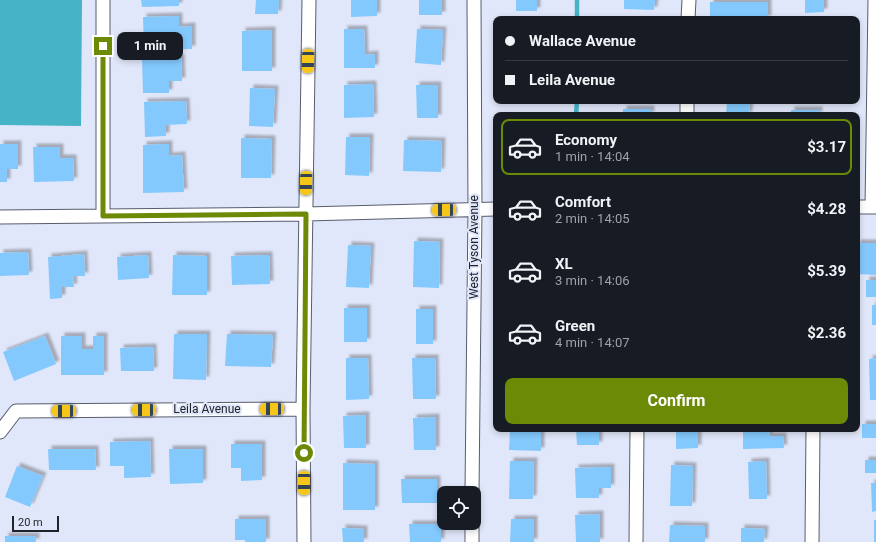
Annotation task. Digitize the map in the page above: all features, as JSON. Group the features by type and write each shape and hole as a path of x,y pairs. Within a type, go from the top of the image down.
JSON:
{"street":[{"path":"103,0 103,216"},
{"path":"304,542 303,408 309,0"},
{"name":"West Tyson Avenue","path":"472,486 475,209 474,0"},
{"path":"688,16 689,0"},
{"path":"860,207 874,207 875,0"},
{"path":"0,217 306,214 493,209"},
{"name":"Leila Avenue","path":"0,432 16,411 303,408"},
{"path":"636,542 637,432"},
{"path":"812,542 813,432"},
{"path":"472,530 472,542"}],"water":[{"path":"0,0 82,0 81,126 0,125"}],"building":[{"path":"141,0 179,0 179,6 142,7"},
{"path":"256,0 279,0 278,14 255,14"},
{"path":"351,0 377,0 377,16 351,17"},
{"path":"419,0 442,0 442,15 419,15"},
{"path":"516,0 537,0 537,11 516,11"},
{"path":"624,0 655,0 654,10 624,9"},
{"path":"805,0 824,0 824,12 805,13"},
{"path":"710,2 768,2 768,16 710,16"},
{"path":"179,16 179,27 192,26 192,49 144,50 143,17"},
{"path":"344,29 364,29 365,55 375,54 375,68 344,68"},
{"path":"417,29 443,30 441,65 415,63"},
{"path":"272,30 272,71 242,71 242,31"},
{"path":"181,58 182,81 169,81 169,93 143,93 142,59"},
{"path":"373,84 374,117 344,118 344,85"},
{"path":"416,85 438,85 438,118 417,118"},
{"path":"250,88 275,89 273,127 249,126"},
{"path":"186,101 187,124 166,125 166,136 145,137 144,102"},
{"path":"727,104 750,104 749,112 726,112"},
{"path":"623,109 651,109 651,112 623,112"},
{"path":"791,110 819,110 819,112 791,112"},
{"path":"346,137 370,137 369,176 345,175"},
{"path":"241,138 272,139 271,178 241,178"},
{"path":"404,140 442,141 441,172 403,171"},
{"path":"0,144 18,144 18,169 7,169 7,182 0,182"},
{"path":"169,144 169,156 182,155 184,192 143,193 143,145"},
{"path":"33,147 60,147 60,158 73,158 74,181 34,182"},
{"path":"414,241 440,242 439,288 413,287"},
{"path":"860,243 876,243 876,275 860,274"},
{"path":"348,245 371,246 369,288 346,287"},
{"path":"28,252 29,275 0,276 0,253"},
{"path":"84,254 85,276 73,276 74,287 62,287 62,298 50,299 48,257"},
{"path":"148,255 149,278 118,280 117,257"},
{"path":"173,255 207,256 207,295 172,295"},
{"path":"269,255 270,284 232,285 231,256"},
{"path":"866,280 876,280 876,297 866,297"},
{"path":"872,305 876,305 876,325 872,325"},
{"path":"344,308 367,308 367,342 344,342"},
{"path":"416,309 433,309 433,344 416,344"},
{"path":"174,334 207,334 206,380 173,379"},
{"path":"227,334 273,335 271,367 225,366"},
{"path":"45,336 56,364 14,381 3,352"},
{"path":"61,336 82,336 82,349 93,349 93,336 104,336 104,375 61,375"},
{"path":"153,347 154,371 121,371 120,348"},
{"path":"346,358 368,358 369,399 346,400"},
{"path":"412,358 435,358 436,399 413,399"},
{"path":"876,358 876,400 870,400 869,359"},
{"path":"366,415 366,448 344,448 343,416"},
{"path":"436,417 436,450 414,450 413,418"},
{"path":"862,424 876,424 876,438 862,438"},
{"path":"510,432 541,432 541,451 509,450"},
{"path":"576,432 599,432 599,445 577,445"},
{"path":"676,432 698,432 698,448 676,449"},
{"path":"743,432 770,432 770,436 783,436 784,448 743,449"},
{"path":"150,441 151,477 124,478 124,466 110,466 110,442"},
{"path":"231,444 262,444 262,480 241,481 241,468 231,468"},
{"path":"48,449 95,449 96,470 49,470"},
{"path":"169,449 203,449 203,483 170,484"},
{"path":"865,460 876,460 876,473 865,473"},
{"path":"510,461 534,461 533,499 509,499"},
{"path":"766,461 767,499 749,499 748,462"},
{"path":"343,463 375,464 375,510 343,510"},
{"path":"671,465 693,466 692,506 670,506"},
{"path":"17,466 43,476 30,507 5,497"},
{"path":"611,467 611,488 599,488 599,498 576,498 575,468"},
{"path":"401,479 437,479 437,503 402,503"},
{"path":"871,483 876,483 876,511 872,512"},
{"path":"600,514 600,542 576,542 575,515"},
{"path":"235,519 266,519 266,542 245,542 245,540 235,540"},
{"path":"511,519 534,519 534,542 510,542"},
{"path":"874,520 876,520 876,542 874,542"},
{"path":"409,524 437,524 437,530 441,530 441,542 410,542"},
{"path":"670,525 705,526 705,542 669,542"},
{"path":"342,528 364,529 364,542 343,542"},
{"path":"741,528 765,529 764,542 741,542"},
{"path":"5,536 36,536 36,542 5,542"}],"waterway":[{"path":"577,0 577,16"},
{"path":"576,112 577,104"}],"route":[{"path":"103,46 103,216 306,214 303,408 304,453"}]}
